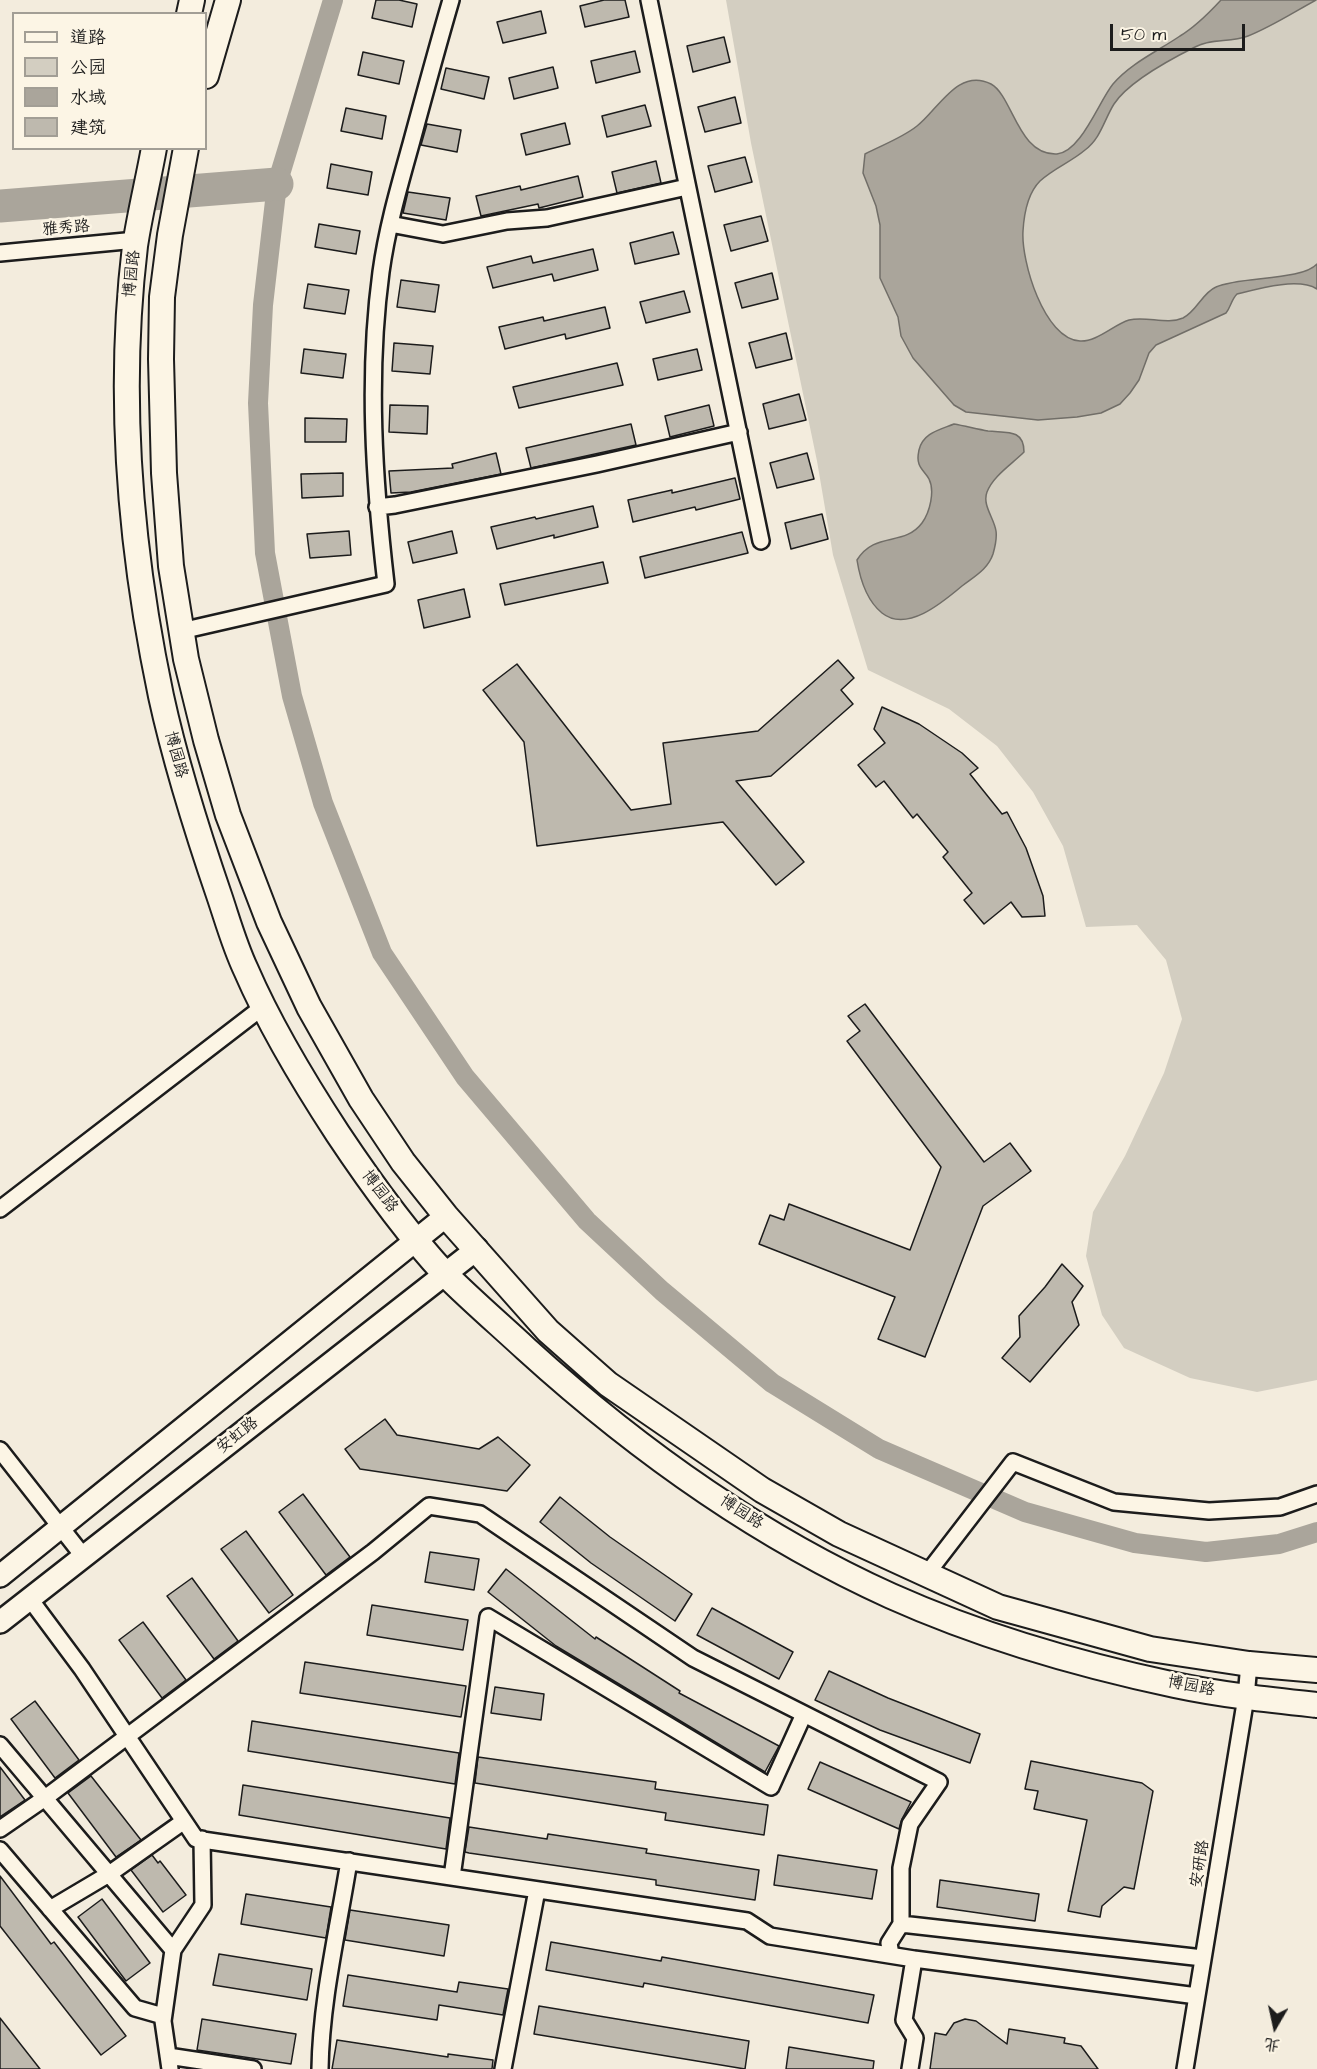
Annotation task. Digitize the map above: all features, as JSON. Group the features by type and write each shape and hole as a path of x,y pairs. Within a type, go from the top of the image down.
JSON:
{"main road":[{"path":"207,73 228,0"},
{"name":"博园路","path":"154,150 136,240 126,364 131,490 140,586 171,744 193,820 245,969 299,1074 374,1187 445,1274 580,1398 672,1469 815,1559 893,1597 981,1630 1080,1662 1177,1685 1246,1697 1317,1705"},
{"name":"博园路","path":"186,150 162,297 161,370 164,473 171,566 186,659 228,815 269,922 309,1007 361,1099 403,1162 446,1216 548,1331 608,1384 762,1490 839,1534 998,1607 1150,1649 1250,1664 1317,1670"},
{"path":"0,1576 446,1216"},
{"name":"安虹路","path":"0,1622 477,1249"}],"street":[{"path":"181,631 386,584 377,507 373,426 376,323 381,273 398,186 451,0"},
{"path":"649,0 761,541"},
{"path":"390,224 443,234 507,221 547,218 687,187"},
{"name":"雅秀路","path":"0,253 136,240"},
{"path":"377,507 739,432"},
{"path":"0,1209 264,1006"},
{"path":"0,1450 84,1557"},
{"path":"926,1575 1013,1462 1114,1502 1209,1510 1281,1507 1317,1494"},
{"path":"0,1829 45,1798 373,1552 429,1506 480,1514 693,1658 939,1782 910,1824 901,1868 902,1924 889,1943 891,1955"},
{"path":"30,1599 82,1669 196,1839 747,1921 770,1936 914,1959 1197,1996"},
{"path":"452,1877 488,1617 771,1787 804,1714"},
{"name":"安研路","path":"1185,2069 1250,1664"},
{"path":"0,1745 173,1950"},
{"path":"50,1909 109,1874 184,1821"},
{"path":"202,1839 203,1905 173,1950 164,2016 169,2063 253,2069"},
{"path":"0,1850 135,2008 164,2016"},
{"path":"320,2069 320,2048 349,1862"},
{"path":"503,2069 537,1890"},
{"path":"902,1924 1203,1958"},
{"path":"910,2069 915,2038 904,2020 914,1959"}],"green space":[{"path":"726,0 1317,0 1317,1380 1257,1392 1190,1378 1124,1348 1102,1315 1086,1256 1093,1212 1125,1156 1164,1073 1182,1019 1166,960 1137,925 1086,927 1063,846 1033,792 997,746 949,709 868,670 833,555 817,461 751,143"}],"water":[{"path":"1221,0 1316,0 1248,36 1201,44 1151,71 1121,95 1099,134 1090,145 1045,176 1029,198 1025,211 1023,244 1031,278 1037,296 1056,327 1067,337 1080,341 1093,339 1129,320 1177,320 1188,315 1207,293 1216,287 1240,281 1285,276 1309,269 1317,264 1317,289 1289,284 1237,294 1226,313 1156,345 1149,353 1139,380 1130,393 1120,404 1101,413 1038,420 966,412 954,405 913,358 901,336 898,317 880,278 880,225 876,206 863,173 865,154 911,130 959,86 968,81 979,80 991,84 999,91 1033,146 1044,152 1057,154 1066,151 1082,135 1113,84 1120,77 1191,28"},
{"path":"954,424 1012,433 1021,439 1023,444 1024,452 998,475 987,492 987,507 996,531 993,554 988,564 980,572 935,607 913,617 892,618 876,608 868,596 857,560 872,545 907,535 922,523 929,507 932,489 929,479 918,462 919,450 928,436"}],"building":[{"path":"376,0 399,0 417,4 412,27 372,18"},
{"path":"604,0 625,0 629,17 585,27 580,6"},
{"path":"541,11 546,33 503,43 497,22"},
{"path":"724,37 730,62 693,72 687,46"},
{"path":"635,51 640,72 596,83 591,61"},
{"path":"363,52 404,61 399,84 358,75"},
{"path":"553,67 558,88 514,99 509,78"},
{"path":"446,68 489,77 484,99 441,89"},
{"path":"735,97 741,123 705,132 698,107"},
{"path":"645,105 651,126 607,137 602,116"},
{"path":"346,108 386,116 382,139 341,131"},
{"path":"565,123 570,144 526,155 521,134"},
{"path":"427,124 461,130 457,152 421,145"},
{"path":"745,157 752,182 715,192 708,166"},
{"path":"656,161 661,183 617,193 612,172"},
{"path":"331,164 372,172 368,195 327,188"},
{"path":"578,176 583,197 539,208 538,204 481,216 476,196 520,186 521,190"},
{"path":"408,192 450,198 446,220 403,213"},
{"path":"761,216 768,241 731,251 724,225"},
{"path":"319,224 360,231 356,254 315,247"},
{"path":"673,232 679,254 635,264 630,243"},
{"path":"593,249 598,270 554,281 552,274 493,288 487,267 531,256 533,263"},
{"path":"772,273 778,299 742,308 735,283"},
{"path":"401,280 439,285 435,312 397,307"},
{"path":"308,284 349,290 345,314 304,308"},
{"path":"684,291 690,312 646,323 640,302"},
{"path":"605,307 610,328 566,339 565,334 505,349 499,327 543,317 544,321"},
{"path":"786,333 792,359 756,368 749,343"},
{"path":"394,343 433,346 430,374 392,371"},
{"path":"304,349 346,354 343,378 301,373"},
{"path":"697,349 702,370 658,380 653,359"},
{"path":"617,363 623,385 519,408 513,387"},
{"path":"799,394 806,420 769,429 763,404"},
{"path":"390,405 428,406 427,434 389,432"},
{"path":"709,405 714,426 670,437 665,416"},
{"path":"305,418 347,419 346,442 305,442"},
{"path":"631,424 636,445 531,468 526,448"},
{"path":"496,453 501,474 411,492 391,493 389,471 453,468 452,464"},
{"path":"807,453 814,479 777,488 770,463"},
{"path":"343,473 343,496 302,498 301,474"},
{"path":"735,478 740,499 633,522 628,500 672,490 672,493"},
{"path":"593,506 598,527 497,549 491,527"},
{"path":"822,514 828,539 791,549 785,523"},
{"path":"349,531 351,555 310,558 307,534"},
{"path":"452,531 457,553 413,563 408,542"},
{"path":"742,532 748,553 645,578 640,557"},
{"path":"603,562 608,583 505,605 500,584"},
{"path":"464,589 470,617 424,628 418,600"},
{"path":"838,660 854,678 841,690 853,704 771,776 736,781 804,862 776,885 723,822 537,846 524,742 483,690 517,664 631,810 671,804 663,743 758,731"},
{"path":"882,707 919,724 962,753 978,768 970,774 1002,814 1007,812 1026,848 1043,896 1045,916 1022,917 1011,902 984,924 964,900 972,893 943,857 948,852 917,814 913,818 884,781 876,787 858,765 885,743 874,729"},
{"path":"865,1004 984,1162 1010,1143 1031,1171 983,1206 925,1357 878,1339 895,1297 759,1244 770,1215 784,1220 789,1204 910,1250 941,1167 847,1041 860,1031 848,1016"},
{"path":"1062,1264 1083,1286 1072,1302 1079,1325 1030,1382 1002,1358 1020,1337 1019,1316"},
{"path":"385,1419 397,1435 479,1449 498,1437 530,1465 507,1491 360,1469 345,1449"},
{"path":"303,1494 350,1557 326,1575 279,1512"},
{"path":"560,1497 610,1537 692,1594 675,1621 591,1563 540,1522"},
{"path":"246,1531 293,1595 269,1613 221,1549"},
{"path":"430,1552 479,1559 474,1590 425,1582"},
{"path":"506,1569 595,1639 596,1637 680,1691 679,1693 779,1746 765,1772 556,1646 488,1592"},
{"path":"192,1578 238,1641 214,1659 167,1596"},
{"path":"372,1605 468,1620 463,1650 367,1635"},
{"path":"712,1608 793,1652 779,1679 697,1635"},
{"path":"143,1622 186,1680 162,1698 119,1640"},
{"path":"305,1662 466,1686 461,1717 300,1693"},
{"path":"829,1671 888,1698 980,1734 970,1763 880,1730 815,1700"},
{"path":"495,1687 544,1694 541,1720 491,1713"},
{"path":"35,1701 79,1760 55,1778 11,1719"},
{"path":"252,1721 459,1753 455,1784 248,1751"},
{"path":"478,1757 656,1782 655,1789 768,1805 764,1835 665,1820 666,1813 475,1783"},
{"path":"1031,1761 1142,1783 1153,1791 1134,1889 1124,1887 1102,1906 1100,1917 1068,1911 1087,1820 1034,1809 1038,1791 1025,1789"},
{"path":"820,1762 911,1802 899,1829 808,1789"},
{"path":"0,1767 25,1800 0,1817"},
{"path":"91,1776 141,1840 116,1857 68,1793"},
{"path":"243,1785 450,1818 446,1849 239,1815"},
{"path":"469,1827 547,1839 548,1834 647,1849 646,1853 759,1870 755,1900 656,1885 656,1880 465,1852"},
{"path":"152,1855 158,1863 160,1861 186,1895 163,1912 131,1870"},
{"path":"778,1855 877,1870 872,1899 774,1885"},
{"path":"0,1876 51,1944 54,1942 126,2036 101,2055 0,1926"},
{"path":"940,1880 1039,1894 1035,1921 937,1907"},
{"path":"246,1894 331,1907 326,1938 241,1924"},
{"path":"102,1899 150,1963 126,1981 78,1917"},
{"path":"350,1910 449,1925 444,1956 345,1940"},
{"path":"551,1942 661,1961 662,1957 874,1995 868,2023 644,1983 643,1987 546,1970"},
{"path":"219,1954 312,1969 307,2000 213,1985"},
{"path":"348,1975 457,1992 459,1982 508,1989 503,2015 439,2005 437,2020 343,2006"},
{"path":"539,2006 749,2041 745,2069 534,2034"},
{"path":"0,2018 40,2069 0,2069"},
{"path":"202,2019 296,2034 291,2064 197,2050"},
{"path":"965,2019 976,2021 1007,2044 1009,2029 1065,2038 1064,2043 1081,2046 1098,2069 930,2069 935,2033 946,2035 954,2023"},
{"path":"337,2040 448,2057 448,2054 493,2060 492,2069 332,2069"},
{"path":"789,2047 874,2061 873,2069 786,2069"}],"waterway":[{"path":"333,0 277,184 263,305 258,403 265,553 292,696 323,803 382,953 465,1077 587,1221 662,1291 772,1383 879,1449 1025,1512 1135,1543 1206,1552 1279,1544 1317,1532"},
{"path":"0,206 277,184"}]}
